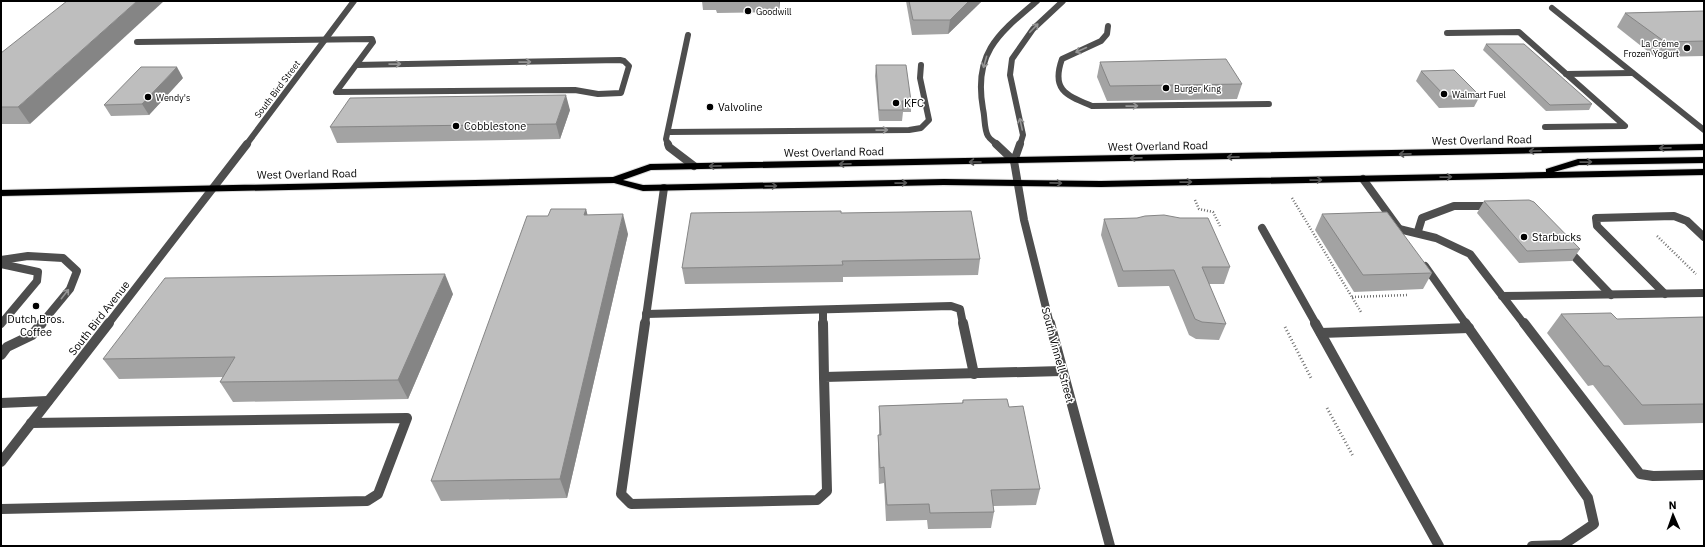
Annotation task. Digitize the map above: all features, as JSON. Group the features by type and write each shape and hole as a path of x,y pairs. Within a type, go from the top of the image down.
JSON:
{"main road":[{"name":"West Overland Road","path":"614,180 650,167 1704,147"},
{"path":"1535,175 1578,162 1704,160"},
{"name":"West Overland Road","path":"1,193 614,180 643,188 664,188 944,182 1101,184 1704,172"}],"street":[{"name":"South Bird Street","path":"214,188 354,1"},
{"path":"1037,1 1004,29 994,42 988,51 981,76 982,104 988,136 1014,161 1023,135 1010,76 1012,59 1033,29 1063,1"},
{"path":"1552,8 1704,130"},
{"path":"1108,26 1107,34 1101,41 1062,59 1057,69 1056,80 1061,90 1075,99 1092,106 1269,104"},
{"path":"1446,33 1518,32 1625,126 1545,127"},
{"path":"688,35 666,139 669,147 694,166"},
{"path":"137,42 372,39 373,42 336,92 575,90 598,94 621,93 629,66 624,61 620,60 356,65"},
{"path":"668,132 909,130 921,128 928,120 920,78 921,65"},
{"path":"1566,74 1632,73"},
{"name":"South Vinnell Street","path":"1014,161 1024,220 1062,371 1110,546"},
{"path":"1363,179 1408,241"},
{"name":"South Bird Avenue","path":"1,462 214,188"},
{"path":"664,188 621,494 631,504 817,500 826,491 823,310"},
{"path":"1418,231 1422,218 1454,206 1497,206"},
{"path":"1665,294 1596,226 1596,218 1674,216 1687,221 1704,237"},
{"path":"1262,228 1439,546"},
{"path":"1399,229 1418,231 1439,238 1470,254 1640,474 1653,476 1704,475"},
{"path":"1562,243 1611,295"},
{"path":"1,260 28,256 63,258 77,272 70,289 32,336 4,345 1,355"},
{"path":"1421,260 1588,498 1594,524 1563,545 1532,546"},
{"path":"1,264 38,272 37,281 1,324"},
{"path":"1502,296 1704,293"},
{"path":"646,314 951,306 960,309 974,374"},
{"path":"1320,333 1469,328"},
{"path":"824,377 1062,371"},
{"path":"1,403 48,401"},
{"path":"1,509 367,501 378,494 407,418 31,423"}],"path":[{"path":"1289,192 1362,314"},
{"path":"1192,195 1199,208 1213,212 1220,226"},
{"path":"1655,233 1698,276"},
{"path":"1352,297 1408,295"},
{"path":"1285,327 1311,378"},
{"path":"1327,408 1353,456"}],"building":[{"path":"67,1 137,1 18,107 1,107 1,53"},
{"path":"909,1 969,1 950,20 913,20"},
{"path":"1704,11 1704,41 1665,42 1625,13"},
{"name":"Walmart Fuel","path":"1486,44 1524,44 1592,104 1550,105"},
{"path":"1226,59 1242,84 1110,86 1100,62"},
{"name":"KFC","path":"876,65 906,65 911,101 902,101 903,110 879,110"},
{"path":"141,67 177,67 142,104 104,105"},
{"path":"1454,70 1480,96 1445,96 1421,71"},
{"path":"566,95 556,124 330,127 350,98"},
{"path":"1529,200 1534,202 1580,249 1527,251 1484,201"},
{"path":"551,209 586,209 584,215 623,214 560,479 431,481 527,216 548,216"},
{"path":"841,211 841,213 971,211 980,259 842,261 843,265 682,268 691,213"},
{"path":"1387,212 1432,273 1363,275 1322,214"},
{"path":"1164,215 1180,218 1208,218 1230,267 1202,267 1226,324 1202,322 1195,319 1174,270 1123,271 1104,219"},
{"path":"445,274 398,380 220,382 235,357 103,359 165,278"},
{"path":"1611,313 1617,319 1704,317 1704,404 1642,405 1609,366 1604,366 1561,314"},
{"path":"1007,399 1009,407 1023,406 1040,489 991,490 994,512 930,513 929,504 887,505 884,467 880,468 878,435 881,435 879,406 963,403 963,400"}],"place":[{"name":"Goodwill","path":"748,11"},
{"name":"La Créme Frozen Yogurt","path":"1687,48"},
{"name":"Burger King","path":"1166,88"},
{"name":"Walmart Fuel","path":"1444,94"},
{"name":"Wendy's","path":"148,97"},
{"name":"KFC","path":"896,103"},
{"name":"Valvoline","path":"710,107"},
{"name":"Cobblestone","path":"456,126"},
{"name":"Starbucks","path":"1524,237"},
{"name":"Dutch Bros. Coffee","path":"36,306"}]}
